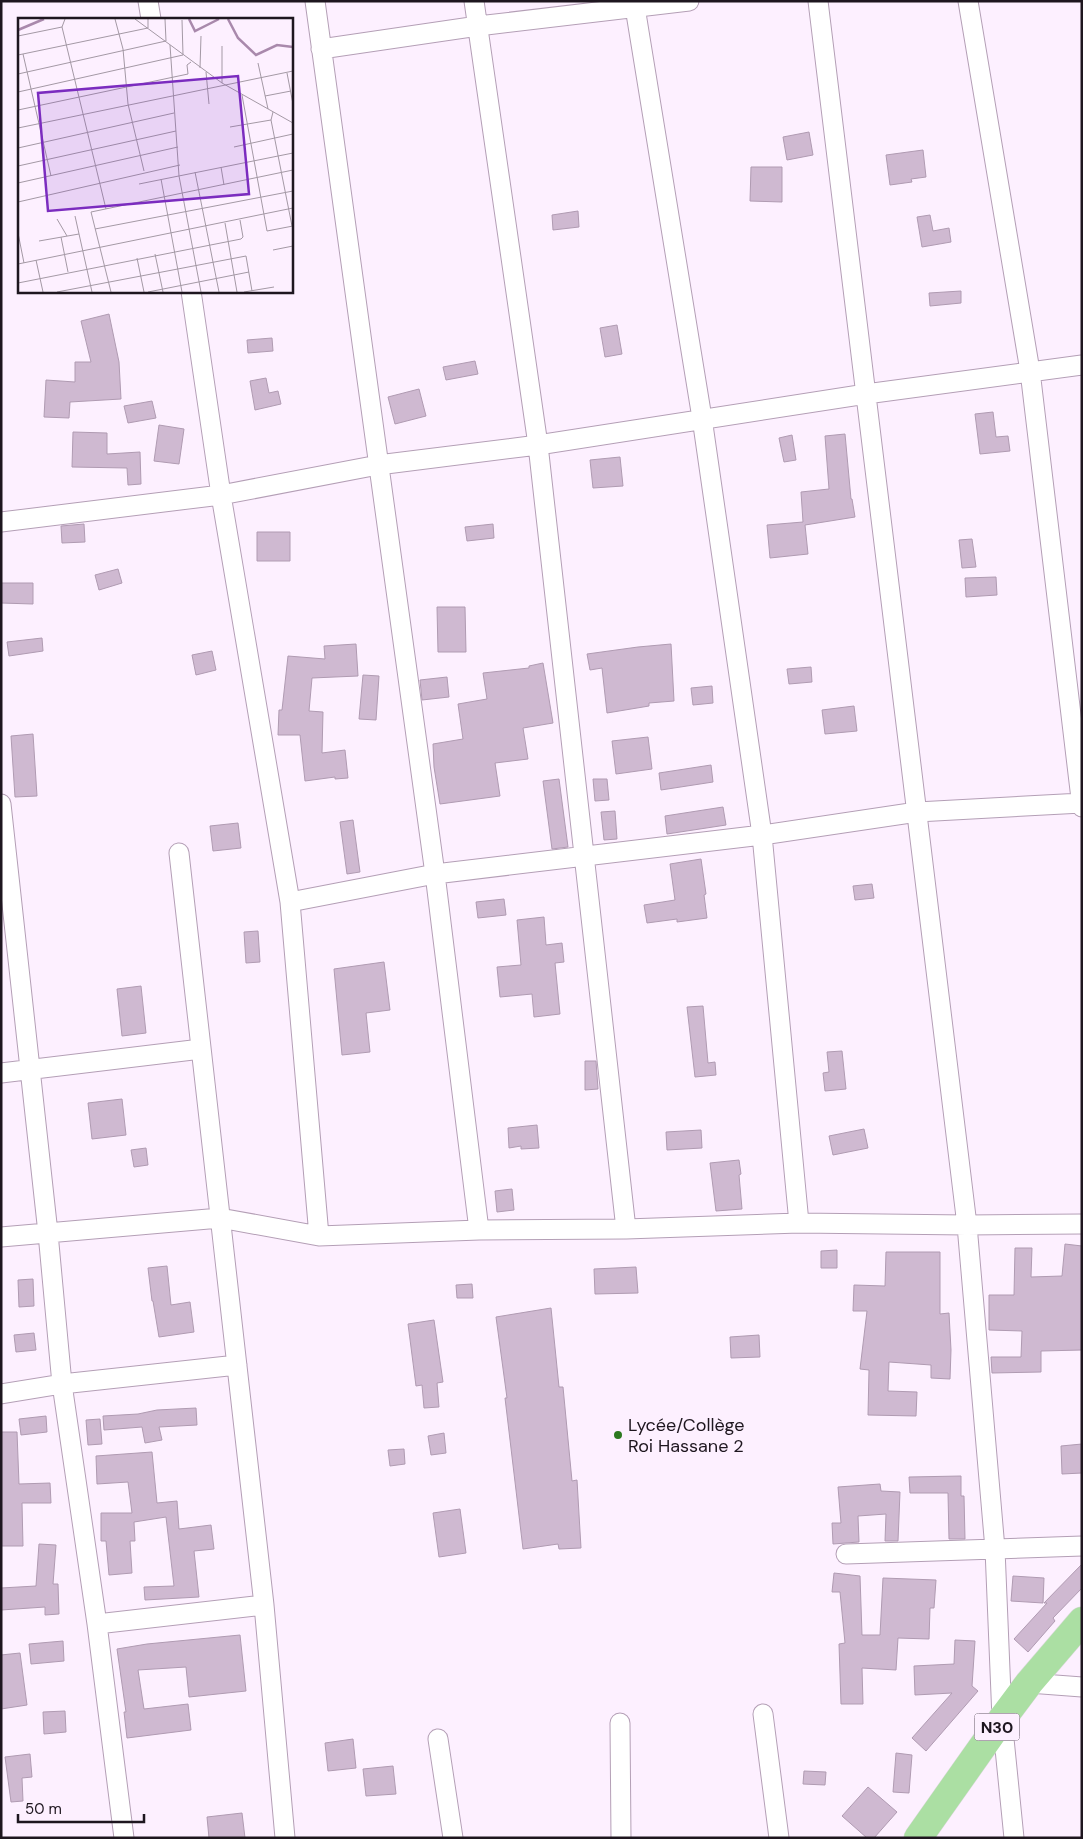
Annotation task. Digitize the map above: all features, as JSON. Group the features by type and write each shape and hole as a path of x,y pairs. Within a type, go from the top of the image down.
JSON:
{"main road":[{"name":"N30","path":"918,1838 1029,1683 1082,1621"}],"street":[{"path":"148,1 150,18"},
{"path":"315,1 435,874 479,1230"},
{"path":"474,1 538,445 626,1229"},
{"path":"321,49 634,4 689,1"},
{"path":"818,1 967,1225 995,1549 1002,1719 1014,1838"},
{"path":"968,1 1030,371 1082,807"},
{"path":"634,4 702,418 762,835 799,1223"},
{"path":"191,292 221,495 290,902 319,1236"},
{"path":"1,522 221,495 378,465 538,445 702,418 1082,365"},
{"path":"290,902 435,874 762,835 917,812 1081,803"},
{"path":"1,804 48,1233 62,1384 97,1624 124,1838"},
{"path":"179,853 264,1605 285,1838"},
{"path":"1,1073 201,1049"},
{"path":"1,1237 220,1218 319,1236 479,1230 626,1229 799,1223 1082,1224"},
{"path":"1,1394 62,1384 237,1364"},
{"path":"846,1554 1082,1546"},
{"path":"97,1624 264,1605"},
{"path":"1029,1683 1082,1687"},
{"path":"764,1714 779,1838"},
{"path":"620,1722 621,1838"},
{"path":"438,1739 452,1838"}],"building":[{"path":"809,132 813,155 787,160 783,137"},
{"path":"923,150 926,177 911,179 912,182 890,185 886,155"},
{"path":"751,167 782,167 782,202 750,201"},
{"path":"578,211 579,227 553,230 552,215"},
{"path":"930,215 933,231 949,228 951,242 922,247 917,217"},
{"path":"961,291 961,303 930,306 929,293"},
{"path":"109,314 119,362 121,399 70,402 69,418 44,417 46,380 75,382 75,362 91,362 81,321"},
{"path":"617,325 622,354 605,357 600,328"},
{"path":"272,338 273,351 248,353 247,340"},
{"path":"475,361 478,374 446,380 443,367"},
{"path":"266,378 269,393 278,391 281,404 255,410 250,381"},
{"path":"419,389 426,416 395,424 388,397"},
{"path":"152,401 156,418 128,423 124,406"},
{"path":"993,412 996,437 1008,436 1010,451 980,454 975,414"},
{"path":"159,425 184,429 179,464 154,461"},
{"path":"73,432 107,433 107,454 140,452 141,484 128,485 127,468 72,467"},
{"path":"845,434 851,499 855,517 805,525 808,554 770,558 767,525 803,522 801,492 829,489 825,436"},
{"path":"792,435 796,460 784,462 779,438"},
{"path":"620,457 623,486 593,488 590,460"},
{"path":"84,524 85,542 62,543 61,526"},
{"path":"493,524 494,538 467,541 465,527"},
{"path":"257,532 290,532 290,561 257,561"},
{"path":"972,539 976,567 962,568 959,540"},
{"path":"118,569 122,583 99,590 95,575"},
{"path":"996,577 997,595 966,597 965,578"},
{"path":"1,583 33,583 33,604 1,603"},
{"path":"437,607 465,607 466,652 438,652"},
{"path":"42,638 43,651 9,656 7,642"},
{"path":"356,644 358,676 312,678 309,711 323,712 322,753 345,750 348,778 335,779 335,777 305,781 300,735 278,735 279,710 282,710 288,656 325,659 324,646"},
{"path":"671,644 674,701 649,703 649,706 607,713 602,668 590,670 587,654"},
{"path":"212,651 216,670 196,675 192,655"},
{"path":"543,663 553,723 523,728 528,759 495,763 500,796 440,804 434,767 433,744 463,739 458,704 487,699 483,673 529,668 529,666"},
{"path":"811,667 812,682 789,684 787,669"},
{"path":"363,675 379,676 376,720 359,719"},
{"path":"447,677 449,697 422,700 420,680"},
{"path":"712,686 713,703 693,705 691,688"},
{"path":"854,706 857,731 825,734 822,710"},
{"path":"33,734 37,796 15,797 11,736"},
{"path":"648,737 652,769 616,774 612,741"},
{"path":"711,765 713,782 661,790 659,773"},
{"path":"559,779 568,847 552,849 543,781"},
{"path":"593,779 607,779 609,800 595,801"},
{"path":"723,807 726,825 667,834 665,816"},
{"path":"615,811 617,839 604,840 601,812"},
{"path":"353,820 360,872 347,874 340,822"},
{"path":"238,823 241,848 213,851 210,826"},
{"path":"701,859 707,918 647,923 644,905 675,900 670,864"},
{"path":"872,884 874,898 855,900 853,886"},
{"path":"504,899 506,915 478,918 476,902"},
{"path":"544,917 546,945 562,943 564,962 555,963 560,1014 534,1017 532,994 500,997 497,967 521,965 517,920"},
{"path":"258,931 260,962 246,963 244,932"},
{"path":"384,962 390,1010 366,1013 370,1052 342,1055 334,969"},
{"path":"141,986 146,1033 122,1036 117,989"},
{"path":"703,1006 708,1063 715,1062 716,1075 695,1077 687,1007"},
{"path":"842,1051 846,1089 825,1091 823,1073 829,1072 827,1052"},
{"path":"585,1061 596,1061 598,1089 585,1090"},
{"path":"122,1099 126,1135 92,1139 88,1103"},
{"path":"537,1125 539,1148 521,1149 521,1146 509,1148 508,1128"},
{"path":"864,1129 868,1148 833,1155 829,1136"},
{"path":"701,1130 702,1148 667,1150 666,1132"},
{"path":"146,1148 148,1165 134,1167 131,1150"},
{"path":"739,1160 742,1209 716,1211 710,1163"},
{"path":"512,1189 514,1210 497,1212 495,1191"},
{"path":"1065,1244 1082,1246 1082,1350 1041,1351 1041,1372 992,1373 991,1357 1021,1357 1022,1331 989,1330 989,1295 1014,1295 1015,1248 1032,1248 1031,1277 1062,1276"},
{"path":"837,1250 837,1268 821,1268 821,1251"},
{"path":"886,1252 940,1252 940,1314 949,1313 950,1379 931,1378 931,1365 889,1362 888,1391 917,1392 916,1416 868,1415 869,1370 860,1369 867,1311 853,1311 854,1285 885,1286"},
{"path":"167,1266 171,1305 190,1302 194,1332 159,1337 148,1268"},
{"path":"636,1267 638,1293 595,1294 594,1269"},
{"path":"33,1279 34,1306 19,1307 18,1280"},
{"path":"472,1284 473,1298 457,1298 456,1285"},
{"path":"551,1308 559,1387 563,1387 572,1481 577,1480 581,1548 559,1549 558,1544 523,1549 505,1398 507,1398 496,1317"},
{"path":"434,1320 443,1382 437,1383 439,1407 424,1408 422,1385 416,1386 408,1324"},
{"path":"34,1333 36,1350 16,1352 14,1335"},
{"path":"759,1335 760,1357 731,1358 730,1337"},
{"path":"196,1408 197,1425 159,1427 162,1440 145,1443 142,1427 104,1430 103,1416"},
{"path":"46,1416 47,1432 21,1435 19,1419"},
{"path":"100,1419 102,1444 88,1445 86,1420"},
{"path":"1,1432 17,1432 19,1484 50,1483 51,1503 22,1503 23,1546 1,1546"},
{"path":"444,1433 446,1453 431,1455 428,1436"},
{"path":"1082,1444 1082,1473 1062,1474 1061,1446"},
{"path":"404,1449 405,1464 390,1466 388,1450"},
{"path":"152,1452 157,1503 177,1501 179,1529 211,1525 214,1549 194,1551 199,1597 145,1600 144,1587 174,1586 166,1517 134,1522 135,1541 130,1541 132,1573 109,1575 106,1541 101,1541 101,1513 132,1513 128,1482 97,1484 96,1456"},
{"path":"961,1476 961,1496 964,1496 965,1539 949,1539 948,1493 910,1493 909,1477"},
{"path":"880,1484 881,1491 900,1492 898,1541 885,1541 886,1514 858,1516 859,1542 833,1544 832,1523 841,1523 838,1487"},
{"path":"460,1509 466,1553 439,1557 433,1513"},
{"path":"39,1544 56,1545 53,1584 58,1584 59,1614 45,1615 45,1607 1,1610 1,1588 36,1586"},
{"path":"1082,1564 1082,1588 1053,1618 1055,1621 1028,1652 1014,1639 1047,1603 1044,1603"},
{"path":"834,1573 860,1576 862,1635 880,1635 883,1578 936,1580 934,1608 930,1608 929,1639 898,1638 896,1670 862,1668 863,1704 841,1704 839,1644 845,1643 840,1592 832,1592"},
{"path":"1013,1576 1044,1578 1043,1603 1011,1601"},
{"path":"240,1635 246,1691 189,1697 186,1667 138,1670 144,1709 188,1704 191,1730 127,1738 124,1712 126,1712 117,1649 147,1644"},
{"path":"955,1640 975,1641 972,1686 978,1691 926,1751 912,1738 952,1693 915,1695 914,1666 954,1664"},
{"path":"63,1641 64,1661 31,1664 29,1644"},
{"path":"20,1653 27,1705 1,1709 1,1655"},
{"path":"65,1711 66,1732 44,1734 43,1712"},
{"path":"353,1739 356,1768 328,1771 325,1743"},
{"path":"896,1753 912,1755 909,1793 893,1792"},
{"path":"30,1754 32,1777 22,1778 23,1801 11,1802 5,1757"},
{"path":"393,1766 396,1794 366,1796 363,1769"},
{"path":"804,1771 826,1772 825,1785 803,1784"},
{"path":"868,1787 897,1812 874,1838 867,1838 842,1816"},
{"path":"242,1813 245,1838 209,1838 207,1817"}],"place":[{"name":"Lycée/Collège Roi Hassane 2","path":"618,1435"}]}
